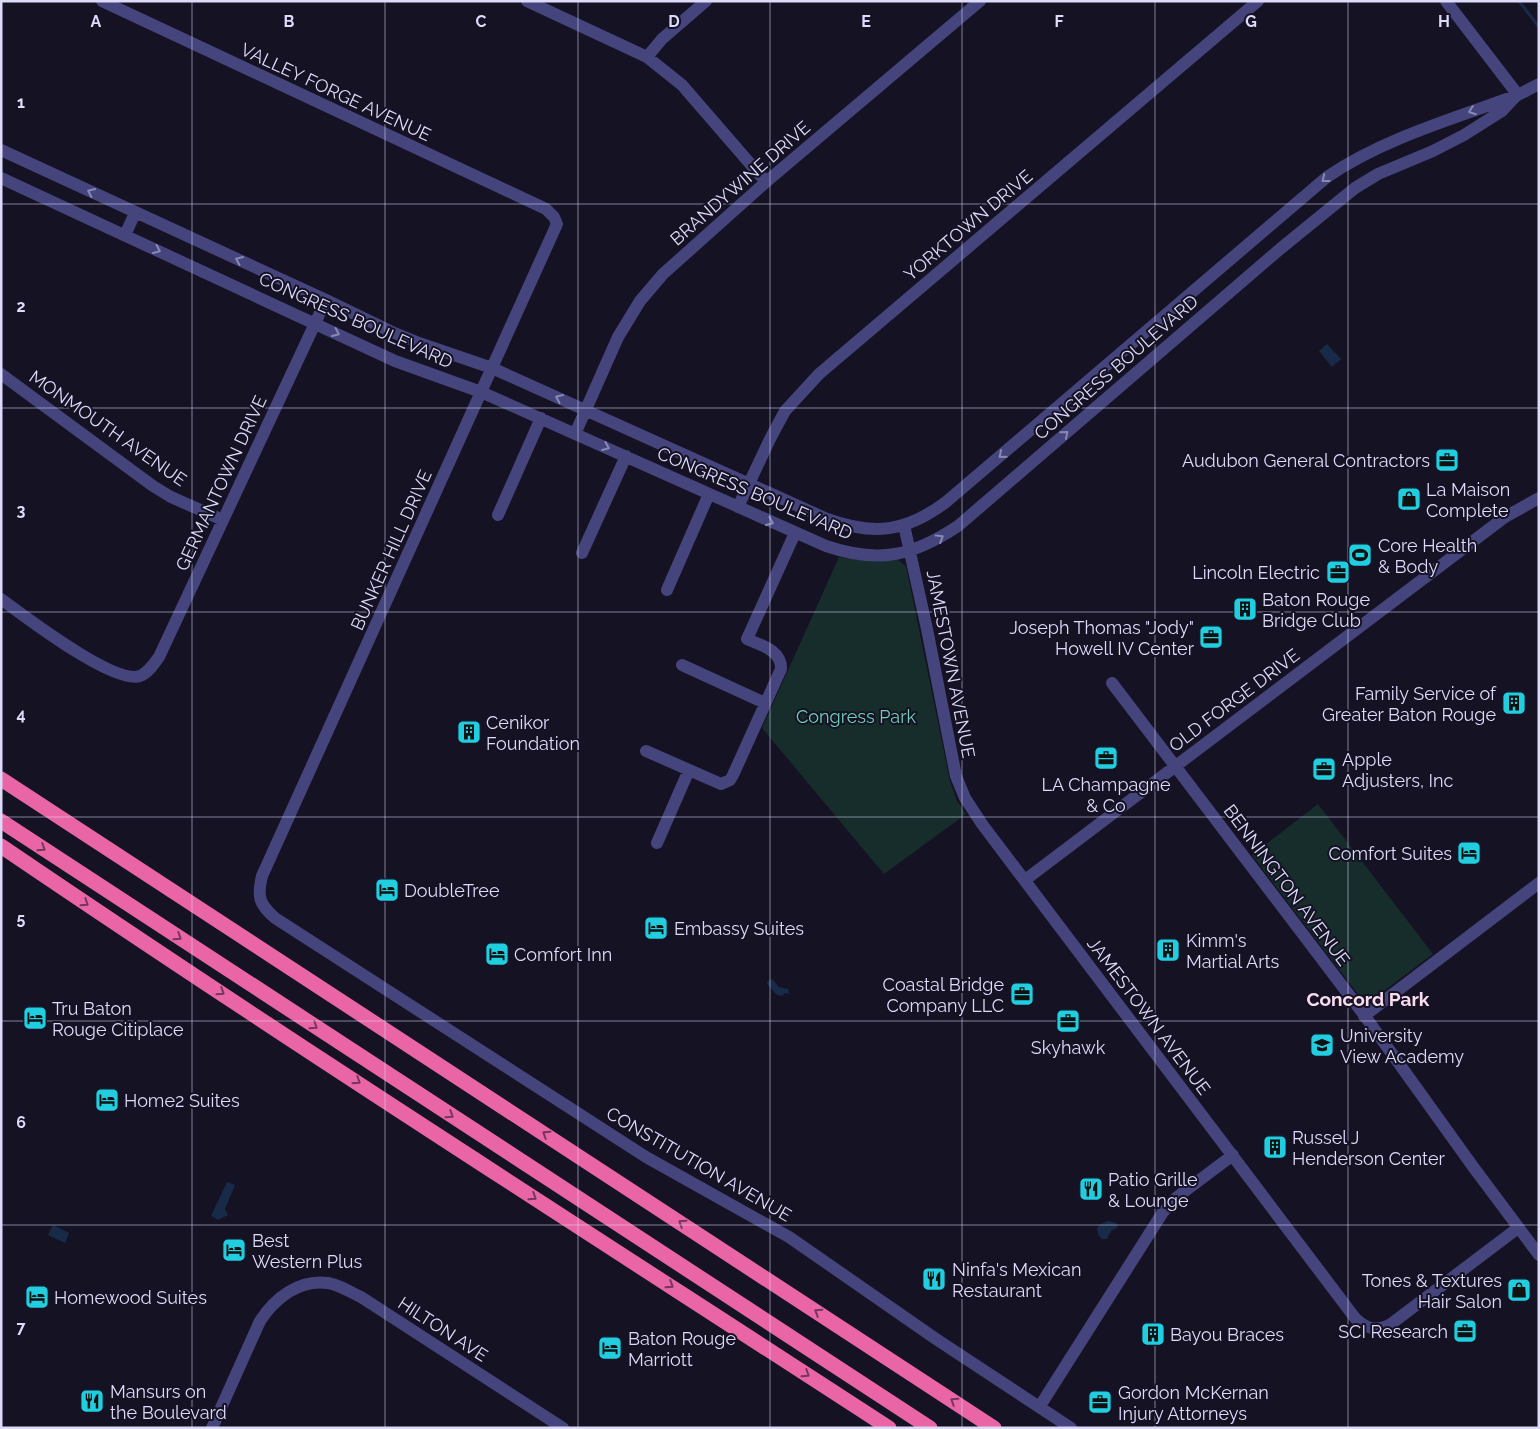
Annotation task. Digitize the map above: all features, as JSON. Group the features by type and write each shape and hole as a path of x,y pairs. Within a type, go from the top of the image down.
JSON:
{"highway":[{"path":"1,779 994,1428"},
{"path":"1,821 930,1428"},
{"path":"1,846 384,1100 889,1428"}],"street":[{"name":"VALLEY FORGE AVENUE","path":"102,1 546,209 554,217"},
{"path":"527,1 647,57 682,85 766,182"},
{"path":"647,57 662,39 706,1"},
{"name":"BRANDYWINE DRIVE","path":"575,434 618,337 646,294 684,254 766,182 980,1"},
{"name":"YORKTOWN DRIVE","path":"738,507 770,439 786,411 819,374 1258,1"},
{"path":"1446,1 1518,95"},
{"name":"CONGRESS BOULEVARD","path":"1,150 401,336 492,368 842,524 879,529 920,520 946,502 1327,177 1350,161 1382,145 1518,95 1539,84"},
{"name":"CONGRESS BOULEVARD","path":"1,178 395,361 482,392 795,533 849,553 888,555 910,551 930,544 958,526 1272,255 1355,188 1378,174 1433,151 1464,135 1502,111 1518,95"},
{"path":"125,235 135,213"},
{"name":"BUNKER HILL DRIVE","path":"260,899 259,888 262,876 557,224 554,217"},
{"name":"GERMANTOWN DRIVE","path":"1,599 81,654 117,673 131,677 141,676 151,668 159,657 326,300"},
{"name":"MONMOUTH AVENUE","path":"1,374 153,486 171,497 223,520"},
{"path":"498,515 541,418"},
{"path":"582,553 626,456"},
{"path":"667,590 709,494"},
{"name":"OLD FORGE DRIVE","path":"1024,880 1505,517 1539,498"},
{"name":"JAMESTOWN AVENUE","path":"904,525 958,784 970,808 1355,1318 1368,1328 1379,1329 1390,1324 1518,1228"},
{"path":"646,751 721,784 730,780 781,669 781,663 775,653 747,639 795,533"},
{"path":"682,665 766,703"},
{"name":"BENNINGTON AVENUE","path":"1112,683 1364,1016 1539,1255"},
{"path":"657,843 689,770"},
{"path":"1364,1016 1539,883"},
{"name":"CONSTITUTION AVENUE","path":"260,899 264,908 276,918 646,1157 719,1199 762,1220 797,1242 936,1339 1071,1428"},
{"path":"1040,1406 1163,1212 1177,1197 1232,1155"},
{"name":"HILTON AVE","path":"212,1428 269,1307 282,1295 296,1288 314,1283 329,1284 342,1288 379,1309 563,1428"}],"green space":[{"name":"Congress Park","path":"839,557 868,561 898,560 906,566 950,781 957,801 966,814 884,874 762,728"},
{"path":"1318,804 1433,954 1372,1000 1361,998 1252,855"}],"water":[{"path":"1327,344 1341,359 1332,367 1319,351"},
{"path":"772,979 779,987 788,989 790,994 777,995 767,984"},
{"path":"227,1182 235,1185 225,1209 228,1215 218,1220 211,1216"},
{"path":"1108,1221 1116,1223 1118,1227 1111,1231 1107,1239 1102,1239 1097,1229 1099,1225"},
{"path":"53,1225 69,1233 65,1243 48,1235"}],"waterway":[{"path":"1519,1 1539,27"}],"place":[{"name":"Audubon General Contractors","path":"1447,460"},
{"name":"La Maison Complete","path":"1409,499"},
{"name":"Core Health & Body","path":"1360,555"},
{"name":"Lincoln Electric","path":"1338,572"},
{"name":"Baton Rouge Bridge Club","path":"1245,609"},
{"name":"Joseph Thomas \"Jody\" Howell IV Center","path":"1211,637"},
{"name":"Family Service of Greater Baton Rouge","path":"1514,703"},
{"name":"Cenikor Foundation","path":"469,732"},
{"name":"LA Champagne & Co","path":"1106,758"},
{"name":"Apple Adjusters, Inc","path":"1324,769"},
{"name":"Comfort Suites","path":"1469,853"},
{"name":"DoubleTree","path":"387,890"},
{"name":"Embassy Suites","path":"656,928"},
{"name":"Kimm's Martial Arts","path":"1168,950"},
{"name":"Comfort Inn","path":"497,954"},
{"name":"Coastal Bridge Company LLC","path":"1022,994"},
{"name":"Tru Baton Rouge Citiplace","path":"35,1018"},
{"name":"Skyhawk","path":"1068,1021"},
{"name":"University View Academy","path":"1322,1045"},
{"name":"Home2 Suites","path":"107,1100"},
{"name":"Russel J Henderson Center","path":"1275,1147"},
{"name":"Patio Grille & Lounge","path":"1091,1189"},
{"name":"Best Western Plus","path":"234,1250"},
{"name":"Ninfa's Mexican Restaurant","path":"934,1279"},
{"name":"Tones & Textures Hair Salon","path":"1519,1290"},
{"name":"Homewood Suites","path":"37,1297"},
{"name":"SCI Research","path":"1465,1331"},
{"name":"Bayou Braces","path":"1153,1334"},
{"name":"Baton Rouge Marriott","path":"610,1348"},
{"name":"Mansurs on the Boulevard","path":"92,1401"},
{"name":"Gordon McKernan Injury Attorneys","path":"1100,1402"}],"district":[{"name":"Concord Park","path":"1368,999"}]}
